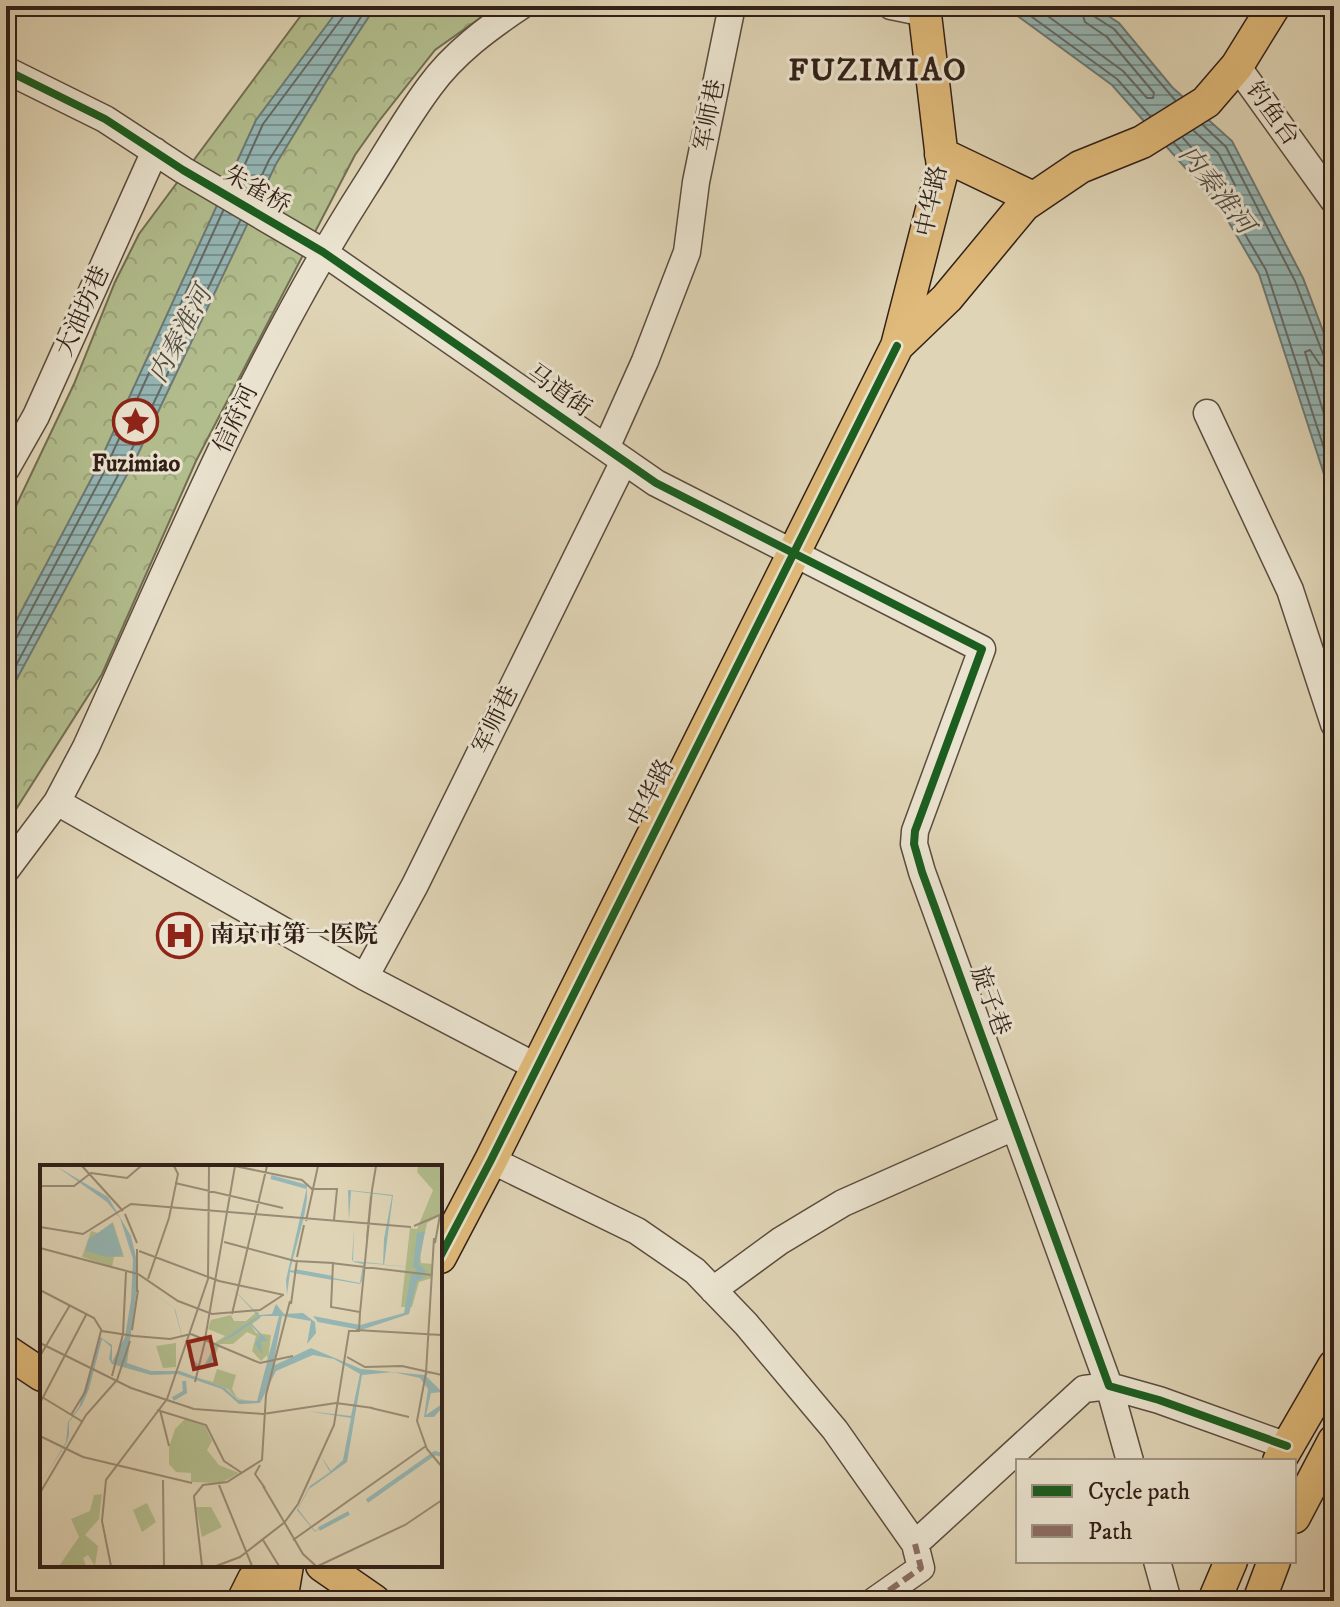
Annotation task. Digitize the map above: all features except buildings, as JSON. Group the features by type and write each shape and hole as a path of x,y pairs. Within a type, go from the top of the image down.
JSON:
{"main road":[{"path":"1237,66 1274,6"},
{"name":"中华路","path":"442,1253 897,346 943,167 925,10"},
{"name":"中华路","path":"897,346 947,298 1024,205 1080,167 1142,142 1206,102 1237,66"},
{"path":"941,154 1033,198"},
{"path":"6,1351 40,1374"},
{"path":"1283,1454 1334,1366"},
{"path":"1296,1513 1334,1441"},
{"path":"1214,1601 1230,1563"},
{"path":"1259,1601 1273,1563"},
{"path":"243,1601 254,1579 266,1567"},
{"path":"281,1601 287,1567"},
{"path":"325,1567 374,1601"}],"street":[{"name":"信府河","path":"6,870 57,802 86,747 317,248 430,85 487,30 521,6"},
{"name":"军师巷","path":"365,977 415,885 615,455 645,361 687,252 696,182 732,6"},
{"path":"891,6 925,10"},
{"name":"钓鱼台","path":"1237,66 1334,201"},
{"path":"6,70 105,119 155,151"},
{"name":"朱雀桥","path":"155,151 317,248"},
{"name":"大油坊巷","path":"6,469 36,416 155,151"},
{"name":"马道街","path":"317,248 656,483 793,554"},
{"path":"1207,413 1290,590 1334,724"},
{"name":"旋子巷","path":"793,554 982,649 915,831 914,844 1109,1386 1129,1459"},
{"path":"57,802 365,977 537,1067"},
{"path":"713,1290 780,1241 843,1203 1014,1127"},
{"path":"491,1160 637,1231 695,1271 746,1324 835,1430 915,1544 921,1568 874,1601"},
{"path":"915,1544 1084,1389 1109,1386 1159,1400 1283,1454"},
{"path":"1158,1563 1168,1601"}],"green space":[{"name":"Fuzimiao","path":"308,6 497,6 435,50 355,155 196,461 102,674 6,825 6,527 74,384 115,282 139,234"}],"water":[{"name":"内秦淮河","path":"341,6 379,6 329,77 276,164 137,456 6,699 6,640 95,472 256,120"},
{"name":"内秦淮河","path":"1004,6 1093,6 1119,23 1172,87 1232,141 1303,278 1334,360 1334,505 1259,274 1220,207 1112,85"}],"marked path":[{"path":"874,1601 921,1568 915,1544"}],"cycle path":[{"path":"6,70 105,119 183,170 323,252 656,483 982,649 915,831 914,844 1109,1386 1159,1400 1287,1446"},
{"path":"442,1253 897,346"}],"place":[{"name":"Fuzimiao","path":"136,422"},
{"name":"南京市第一医院","path":"179,935"}],"district":[{"name":"FUZIMIAO","path":"878,71"}]}
